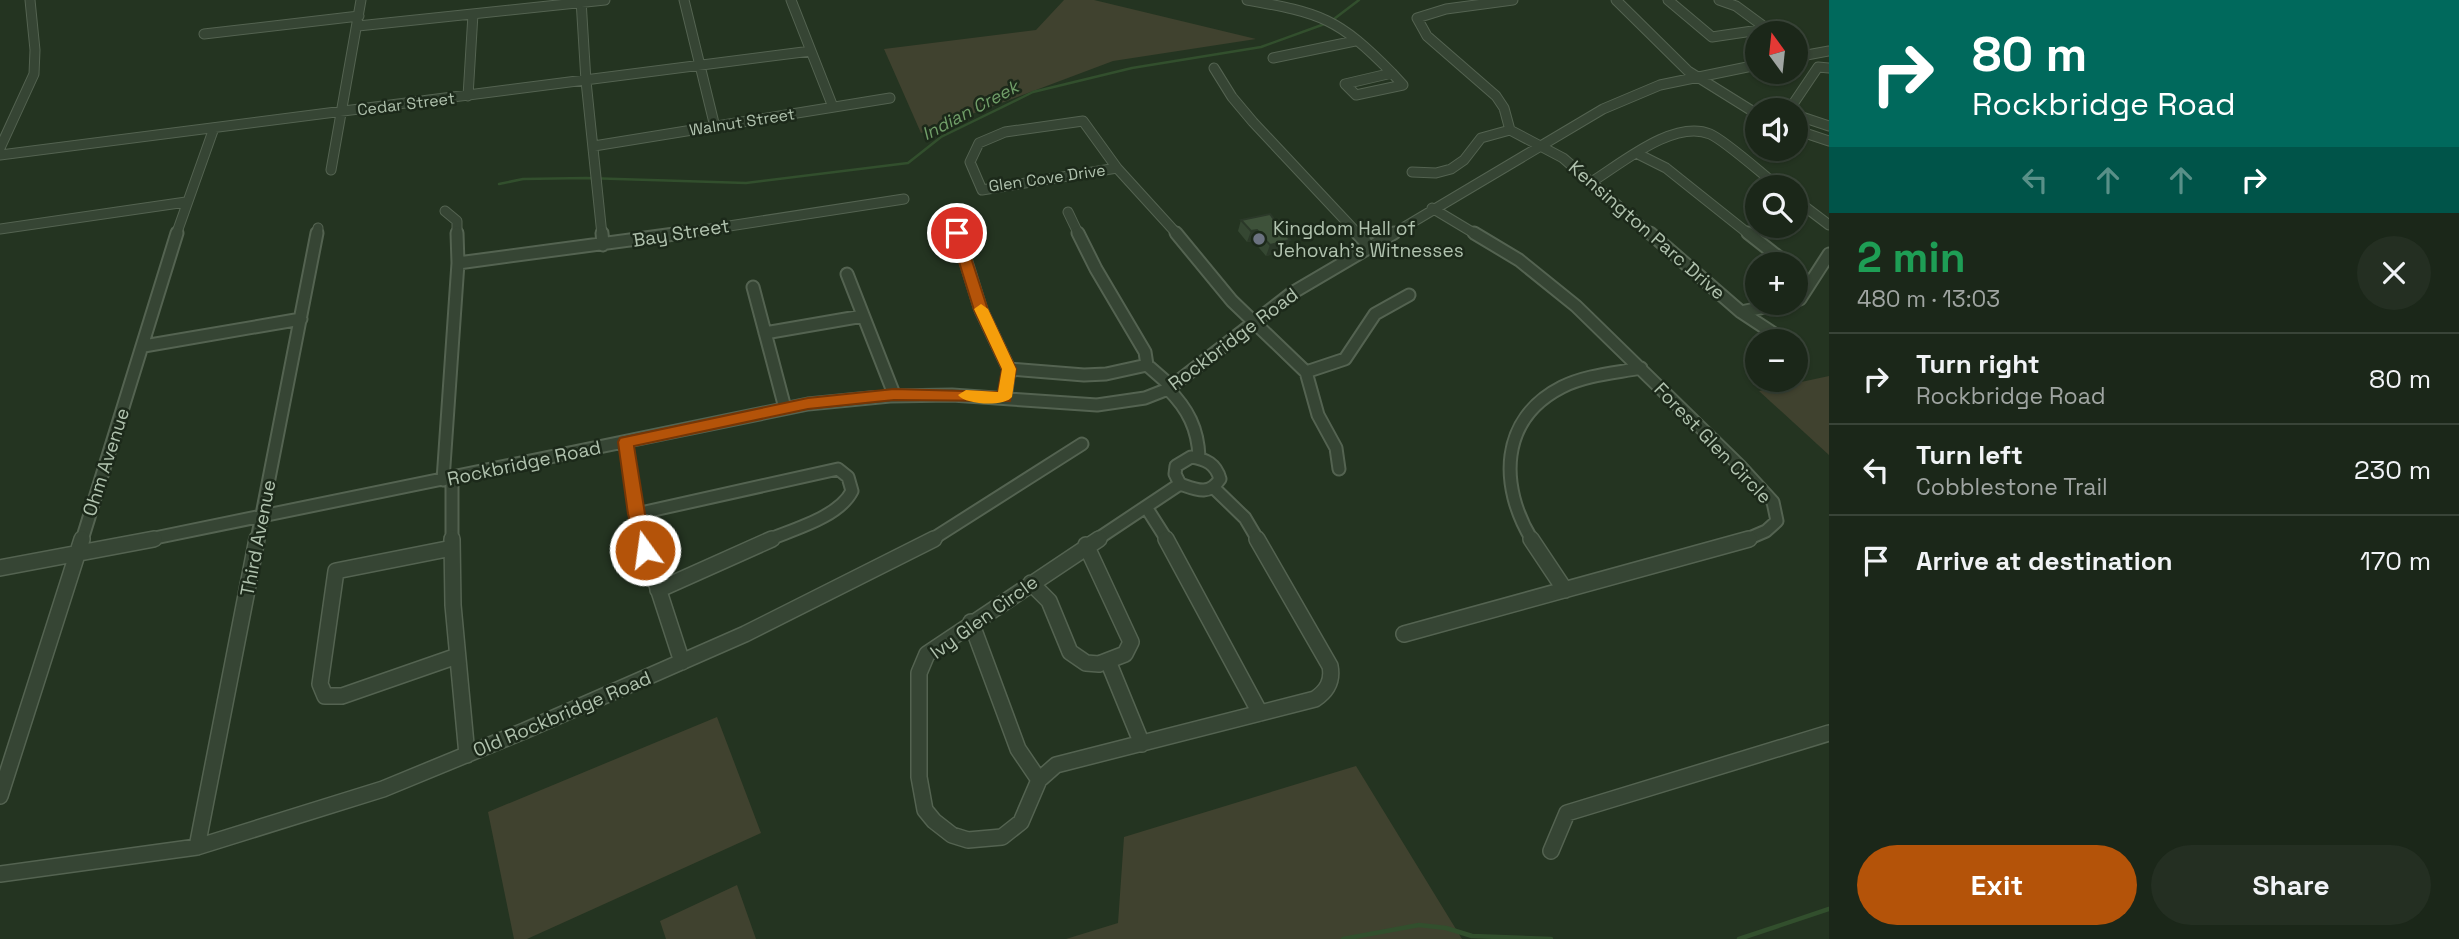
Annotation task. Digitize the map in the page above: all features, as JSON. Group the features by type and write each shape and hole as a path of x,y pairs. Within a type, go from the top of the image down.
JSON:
{"street":[{"path":"0,148 34,74 30,0"},
{"path":"331,170 361,0"},
{"path":"358,26 605,0"},
{"path":"684,0 715,127"},
{"path":"791,0 833,107"},
{"path":"1247,0 1327,19 1392,73 1403,85 1356,95 1345,84 1392,73"},
{"path":"1412,172 1436,173 1451,169 1464,160 1481,138 1510,130 1504,108 1496,96 1427,36 1417,18 1446,9 1513,0"},
{"path":"1616,0 1696,77 1745,107"},
{"path":"1668,0 1712,37 1745,34"},
{"path":"1719,0 1739,3 1759,21"},
{"path":"581,1 586,81 603,244"},
{"path":"468,96 473,14"},
{"path":"204,34 359,16"},
{"path":"1273,58 1355,41"},
{"name":"Cedar Street","path":"0,155 811,51"},
{"path":"1808,55 1829,51"},
{"name":"Rockbridge Road","path":"0,568 261,518 785,408 894,394 1005,397 1103,404 1133,402 1170,387 1292,293 1432,208 1629,96 1660,85 1745,67"},
{"path":"1797,98 1818,67 1829,68"},
{"path":"1214,68 1227,92 1248,120 1306,176 1369,246"},
{"name":"Walnut Street","path":"594,146 890,98"},
{"path":"1808,119 1829,126"},
{"name":"Glen Cove Drive","path":"1117,168 982,190 970,162 979,143 995,135 1083,121 1117,168 1187,245 1232,301 1306,372"},
{"name":"Ohm Avenue","path":"0,796 144,346 186,202 214,128"},
{"name":"Kensington Parc Drive","path":"1510,130 1563,158 1593,181 1741,312 1767,329"},
{"path":"1593,181 1640,155 1670,134 1689,131 1710,134 1763,175"},
{"path":"1808,134 1829,141"},
{"path":"1640,155 1666,168 1772,252"},
{"name":"Bay Street","path":"458,263 904,199"},
{"path":"0,229 186,202"},
{"name":"Forest Glen Circle","path":"1405,634 1741,542 1766,531 1777,521 1773,502 1757,484 1641,368 1542,277 1432,208"},
{"path":"1808,209 1829,225"},
{"path":"445,211 457,221 458,263 448,479 457,656 467,755"},
{"path":"1068,212 1096,269 1145,352 1147,365 1170,387 1191,415 1199,440 1199,457"},
{"name":"Third Avenue","path":"197,848 318,228"},
{"path":"957,233 981,310 1009,369 1005,397"},
{"path":"1808,286 1829,254"},
{"path":"1808,272 1815,275"},
{"path":"847,274 894,394"},
{"path":"753,287 785,408"},
{"path":"1339,469 1336,447 1318,415 1306,372 1345,359 1382,307 1409,295"},
{"path":"1741,312 1745,311"},
{"path":"765,333 863,316"},
{"path":"144,346 301,320"},
{"path":"1009,369 1084,375 1106,374 1147,365"},
{"path":"1565,590 1530,536 1513,499 1509,448 1529,411 1564,386 1641,368"},
{"path":"626,442 636,514 682,662"},
{"name":"Old Rockbridge Road","path":"0,874 197,848 383,789 745,634 925,544 1082,444"},
{"path":"1199,457 1212,463 1220,479 1214,488 1193,491 1180,484 1174,472 1178,461 1199,457"},
{"path":"636,514 838,469 848,477 852,491 847,501 822,516 658,590"},
{"name":"Ivy Glen Circle","path":"1039,780 1021,822 1002,837 968,840 952,835 925,810 919,777 919,673 926,654 1180,484"},
{"path":"971,622 1018,749 1039,780 1056,765 1315,699 1325,694 1332,676 1330,666 1245,518 1214,488"},
{"path":"1146,507 1157,521 1260,713"},
{"path":"1031,583 1049,601 1070,652 1086,663 1099,664 1125,654 1131,642 1086,545"},
{"path":"452,548 336,571 320,684 325,696 342,696 457,656"},
{"path":"1108,661 1142,744"},
{"path":"1551,851 1567,813 1829,733"}],"green space":[{"path":"1064,0 1094,0 1256,39 1113,61 921,133 884,49 1036,30"},
{"path":"1829,376 1829,455 1760,392 1808,392 1808,380"},
{"path":"717,717 761,833 527,939 514,939 488,812"},
{"path":"1356,766 1462,939 1066,939 1118,923 1124,837"},
{"path":"737,885 756,939 666,939 660,921"}],"building":[{"path":"1270,214 1290,240 1270,245 1257,230 1251,231 1241,220"}],"waterway":[{"name":"Indian Creek","path":"499,184 523,179 586,178 746,183 908,163 941,137 1033,92 1132,68 1261,47 1330,22 1359,0"},
{"path":"1739,939 1829,909"},
{"path":"1343,939 1419,925 1446,928 1472,936 1551,939"}],"slow traffic":[{"path":"966,395 1005,397 1009,369 981,309"}],"place":[{"name":"Kingdom Hall of Jehovah’s Witnesses","path":"1259,239"}],"route":[{"path":"645,550 636,514 626,442 808,404 894,394 1005,397 1009,369 981,310 957,233"}]}
